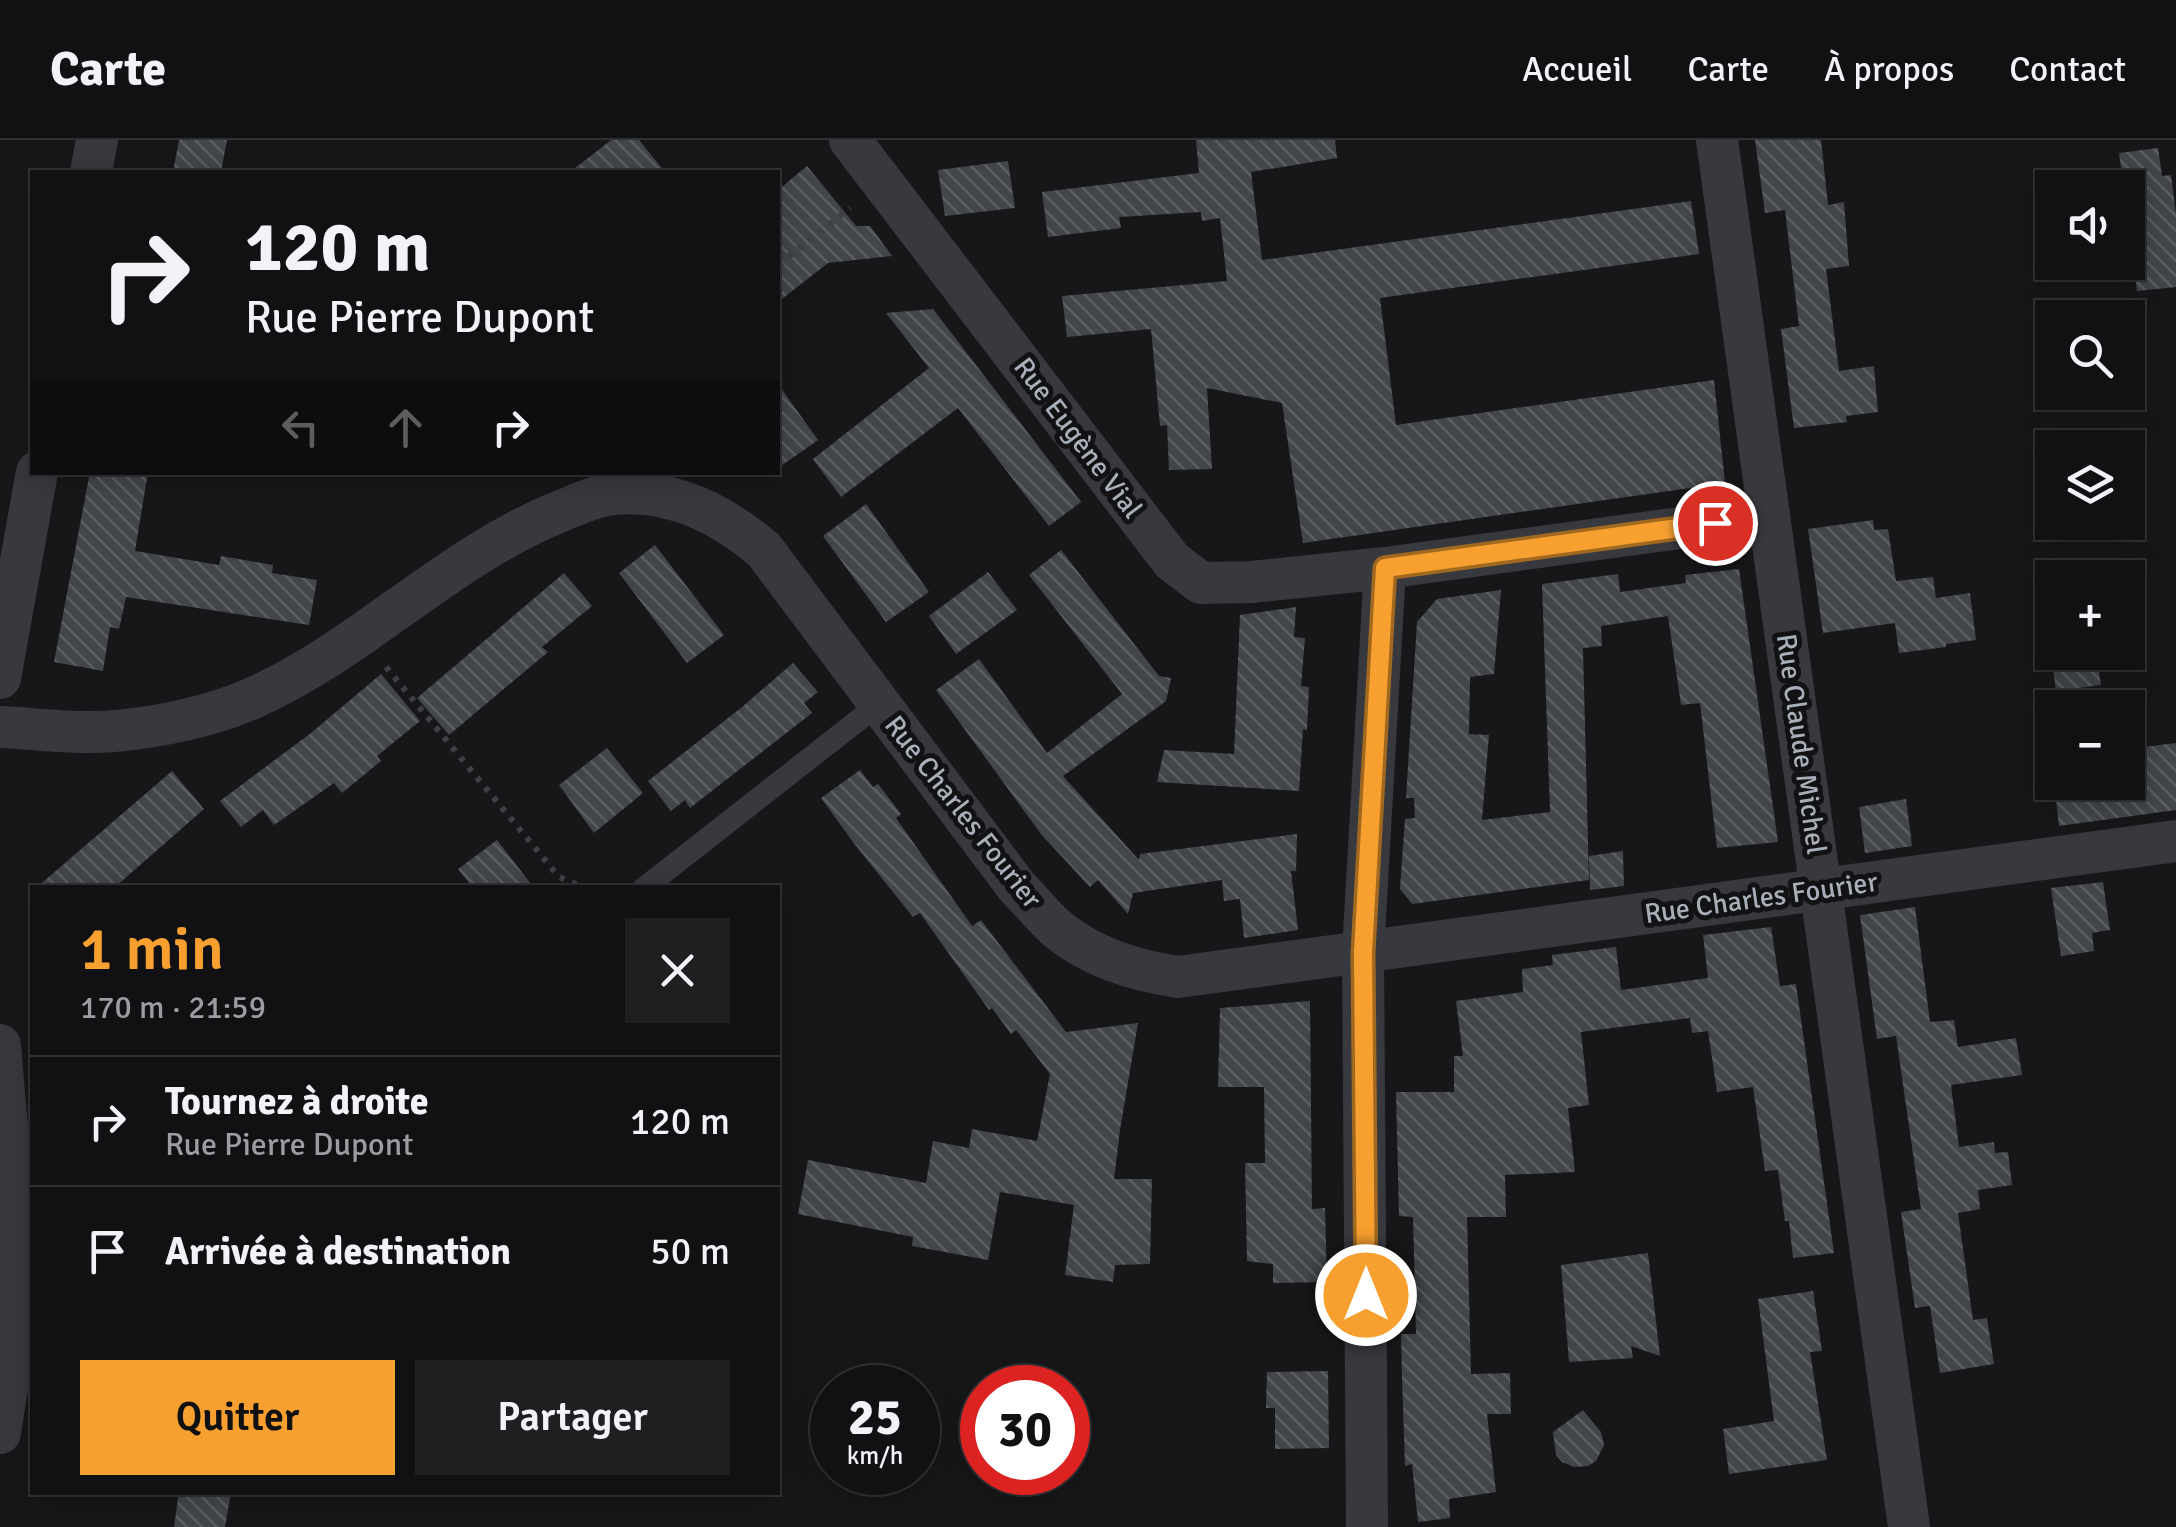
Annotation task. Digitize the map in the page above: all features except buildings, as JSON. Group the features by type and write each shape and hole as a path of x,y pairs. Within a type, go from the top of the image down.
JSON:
{"street":[{"path":"91,170 97,140"},
{"name":"Rue Eugène Vial","path":"850,140 1172,561 1202,583 1251,582 1385,568 1770,516"},
{"name":"Rue Claude Michel","path":"1717,140 1909,1527"},
{"path":"0,678 14,518 36,475"},
{"name":"Rue Charles Fourier","path":"0,727 110,732 206,714 250,700 284,684 529,524 587,500 611,494 646,494 680,500 716,514 764,550 1017,887 1057,928 1103,958 1140,971 1178,978 2176,841"},
{"path":"1367,1527 1363,952 1385,568"},
{"path":"0,1046 22,1296 0,1433"}],"lane":[{"path":"648,885 879,704"}],"path":[{"path":"780,263 882,182"},
{"path":"360,634 559,876 578,885"}],"route":[{"path":"1366,1295 1363,952 1385,568 1715,523"}]}
